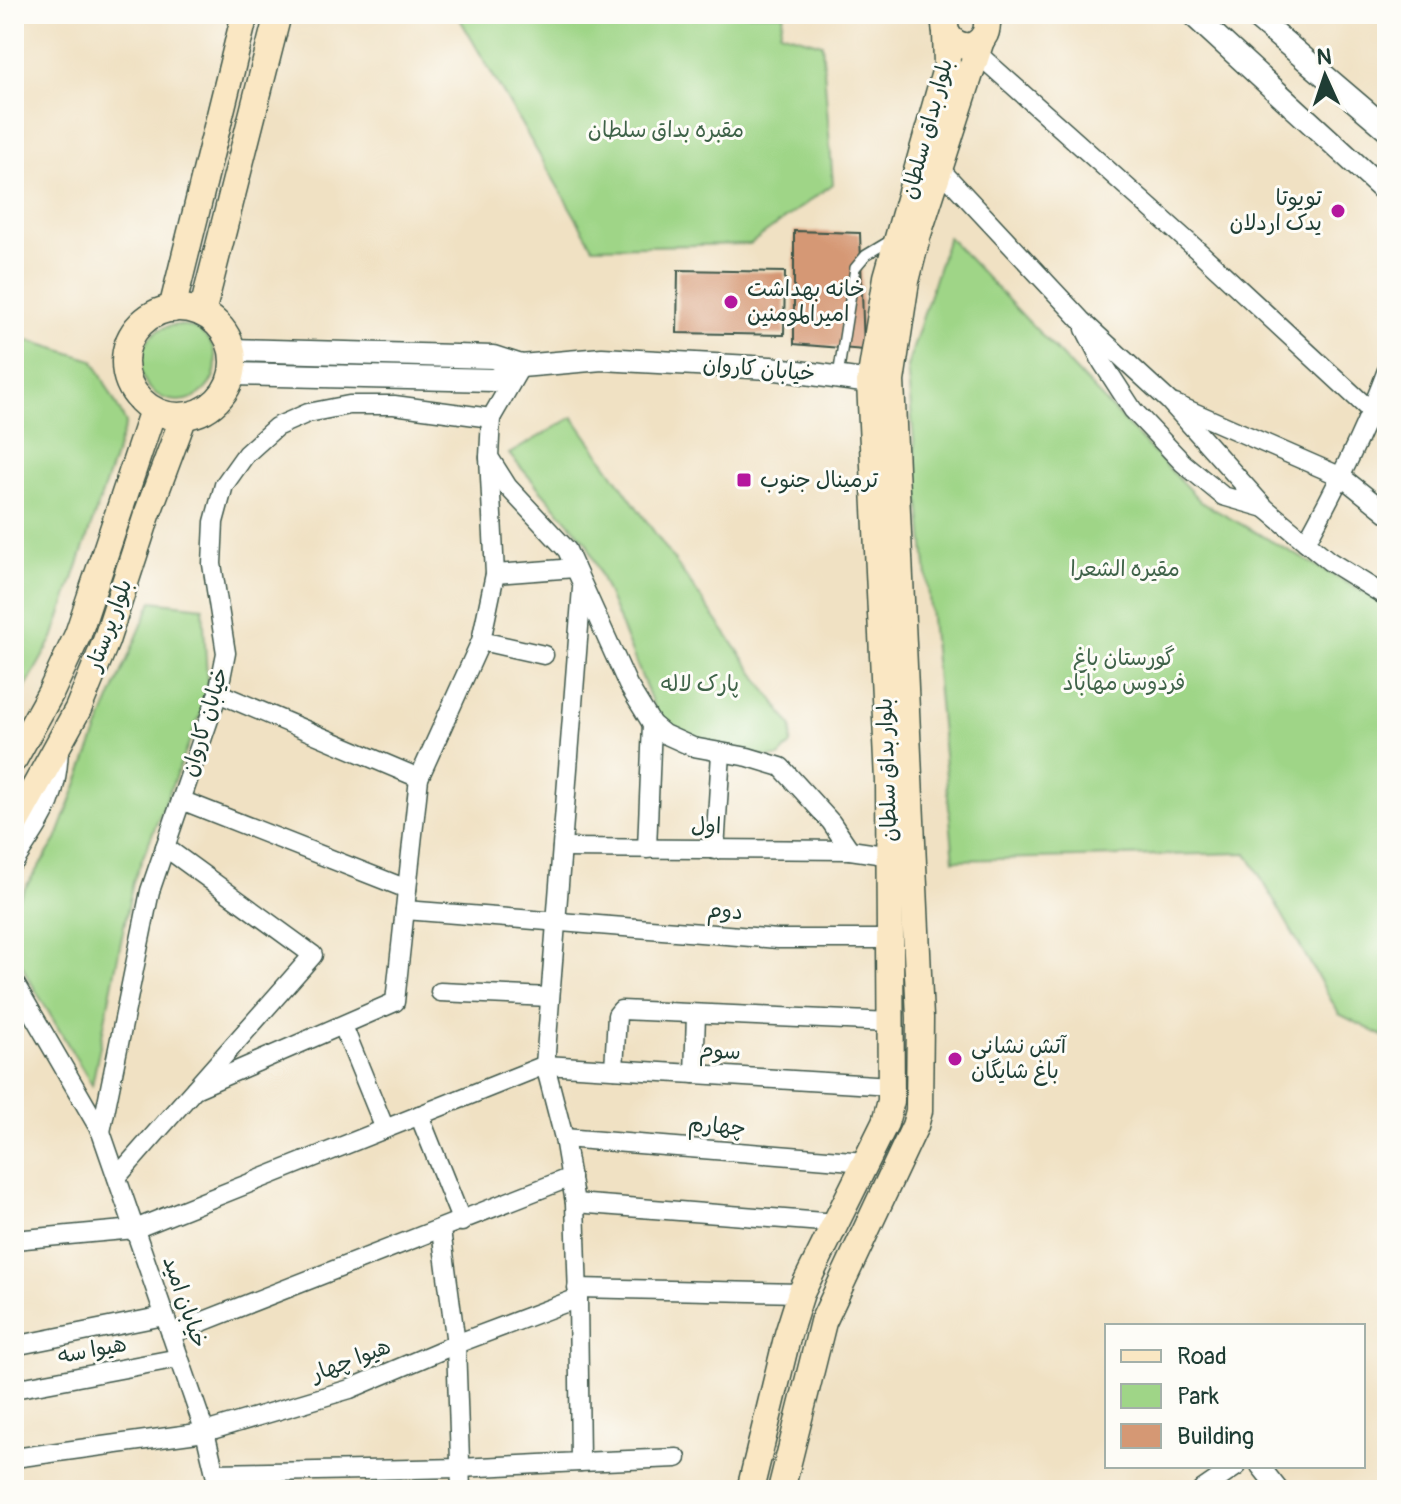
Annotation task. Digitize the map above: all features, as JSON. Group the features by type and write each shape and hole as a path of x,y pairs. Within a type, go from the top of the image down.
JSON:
{"main road":[{"path":"172,309 245,14"},
{"path":"202,313 278,14"},
{"path":"944,22 949,39 962,46 969,46 983,28"},
{"name":"بلوار بداق سلطان","path":"750,1490 801,1293 889,1111 891,856 870,382 887,277 947,65 944,22"},
{"name":"بلوار بداق سلطان","path":"781,1490 823,1322 915,1126 921,1095 891,381 906,281 983,28"},
{"path":"172,309 202,313 221,329 232,362 225,390 215,403 200,412 184,416 153,410 140,400 130,386 125,369 125,352 131,336 156,313 172,309"},
{"name":"بلوار پرستار","path":"14,759 78,634 153,410"},
{"name":"بلوار پرستار","path":"14,825 78,709 106,641 147,515 184,416"},
{"path":"919,1002 915,1013 904,1018 896,1015 891,1022 897,1032 906,1029 915,1032 920,1040"}],"street":[{"path":"1192,14 1387,193"},
{"path":"1252,14 1387,129"},
{"path":"983,28 1195,248 1387,429"},
{"path":"939,168 1081,320 1169,401 1265,508 1329,561 1387,597"},
{"path":"1081,320 1102,362 1133,410 1183,463 1223,496 1265,508"},
{"name":"خیابان کاروان","path":"521,366 602,359 770,368 870,382"},
{"path":"232,362 494,369 521,366"},
{"path":"195,1089 395,1002 419,778 481,641 495,574 489,457 491,418 521,366"},
{"path":"1306,542 1342,477 1372,412 1387,370"},
{"path":"1169,401 1342,477 1387,513"},
{"name":"خیابان کاروان","path":"101,1132 150,891 218,693 226,653 212,564 214,522 224,485 246,454 276,427 308,413 349,405 394,405 491,418"},
{"path":"489,457 508,487 567,550 628,685 652,724 664,734 693,747 781,767 831,822 850,850"},
{"path":"495,574 575,568"},
{"path":"580,1462 575,1203 564,1138 545,1065 582,588"},
{"path":"481,641 544,655"},
{"path":"218,693 419,778"},
{"path":"647,849 652,724"},
{"path":"14,859 48,806 56,779 57,748"},
{"path":"715,850 721,753"},
{"path":"181,800 407,889"},
{"path":"117,1177 313,955 165,847"},
{"name":"اول","path":"562,848 850,850 891,856"},
{"name":"دوم","path":"405,910 778,939 892,939"},
{"name":"خیابان امید","path":"14,982 101,1132 205,1432 217,1482"},
{"path":"440,992 550,997"},
{"path":"614,1069 618,1011 891,1022"},
{"path":"694,1074 696,1015"},
{"path":"343,1026 385,1129"},
{"path":"14,1240 135,1229 545,1065"},
{"name":"سوم","path":"545,1065 891,1086"},
{"path":"419,1115 462,1222"},
{"name":"چهارم","path":"564,1138 865,1162"},
{"path":"171,1334 571,1177"},
{"path":"575,1203 836,1223"},
{"path":"441,1230 456,1344 461,1490"},
{"path":"578,1293 801,1293"},
{"name":"هیوا چهار","path":"14,1458 205,1432 350,1389 578,1293"},
{"path":"14,1346 164,1316"},
{"name":"هیوا سه","path":"14,1389 179,1358"},
{"path":"217,1482 677,1458"},
{"path":"1202,1490 1234,1468"},
{"path":"1262,1468 1279,1490"}],"lane":[{"path":"838,376 855,268 866,255 898,236"}],"green space":[{"name":"مقبره بداق سلطان","path":"457,14 784,14 780,32 822,44 833,184 750,244 593,247"},
{"name":"گورستان باغ فردوس مهاباد","path":"948,237 1201,502 1387,605 1387,1038 1339,1014 1247,853 954,860 907,367"},
{"path":"178,325 192,328 205,336 213,349 216,363 213,377 205,390 192,398 178,401 164,398 151,390 143,377 140,363 143,349 151,336 164,328"},
{"path":"14,336 93,360 126,423 53,638 14,708"},
{"name":"پارک لاله","path":"573,417 792,727 791,744 779,757 766,757 676,733 659,719 587,543 509,454"},
{"path":"152,601 203,607 208,696 133,882 92,1085 26,974 14,947 14,905 56,840 104,714"}],"building":[{"path":"794,231 860,233 864,350 794,344"},
{"name":"خانه بهداشت امیرالمومنین","path":"678,270 785,272 784,335 677,333"}],"place":[{"name":"تویوتا یدک اردلان","path":"1338,211"},
{"name":"خانه بهداشت امیرالمومنین","path":"731,302"},
{"name":"ترمینال جنوب","path":"744,480"},
{"name":"آتش نشانی باغ شایگان","path":"955,1059"}],"park label":[{"name":"مقیره الشعرا","path":"1125,569"}]}
